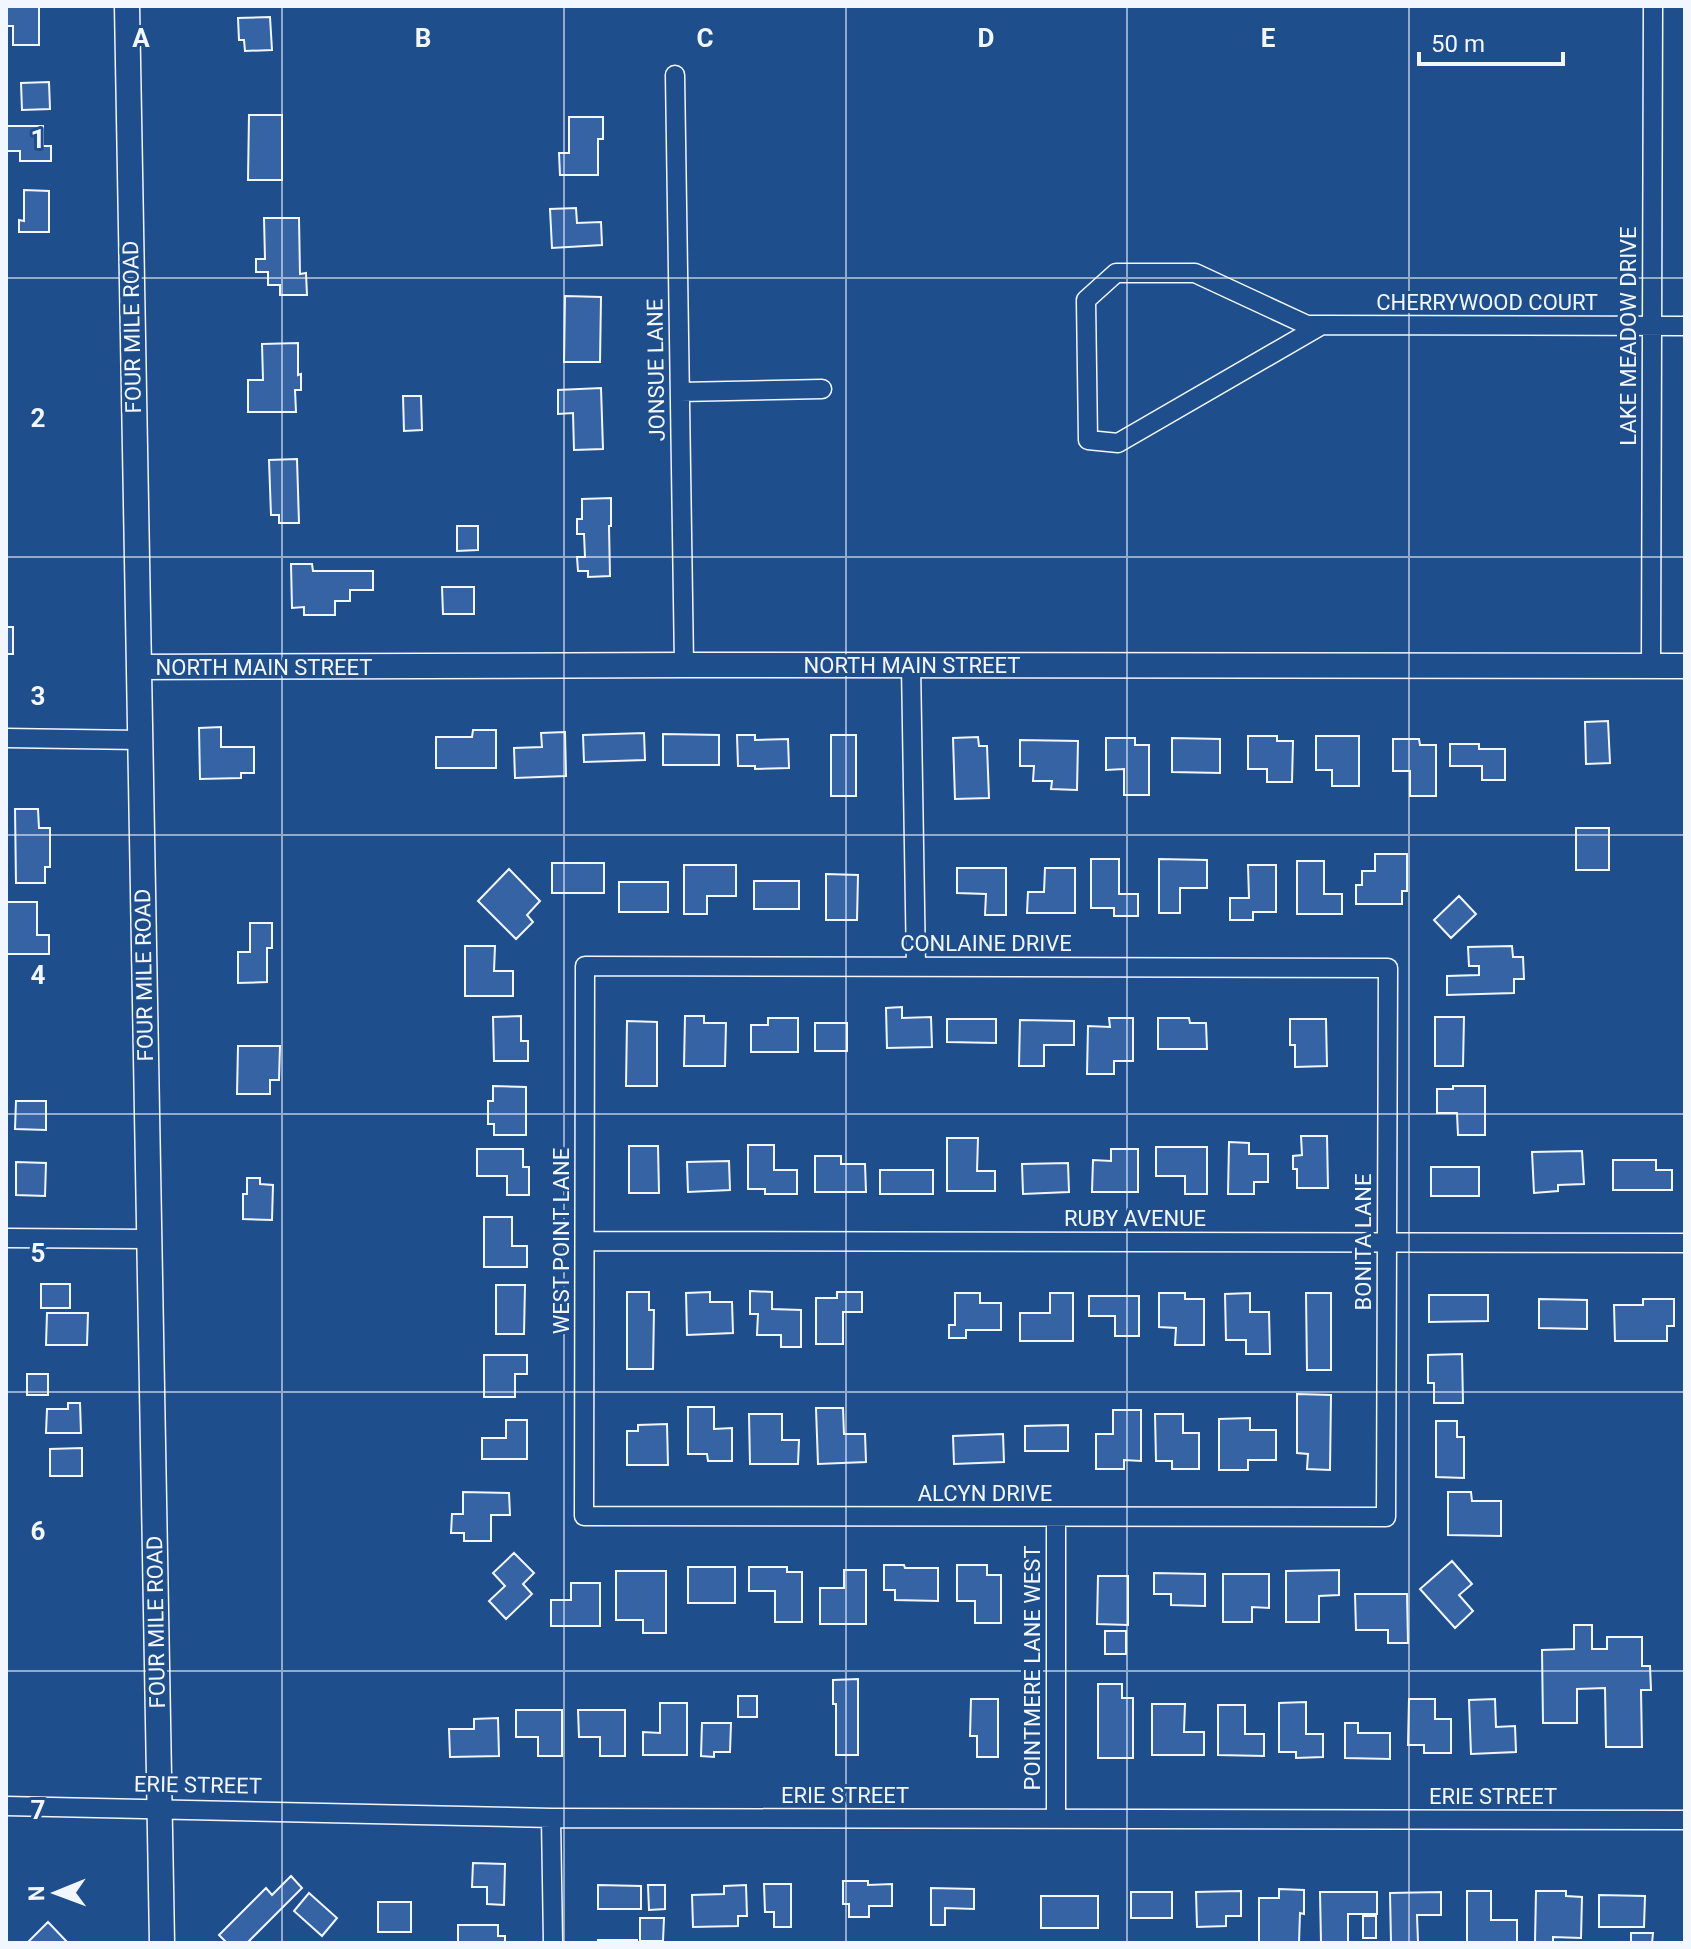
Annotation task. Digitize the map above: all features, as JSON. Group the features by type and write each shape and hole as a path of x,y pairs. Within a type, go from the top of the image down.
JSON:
{"main road":[{"name":"FOUR MILE ROAD","path":"127,6 162,1943"},
{"name":"NORTH MAIN STREET","path":"139,667 1685,666"}],"street":[{"name":"LAKE MEADOW DRIVE","path":"1651,666 1653,6"},
{"name":"JONSUE LANE","path":"675,75 684,665"},
{"name":"CHERRYWOOD COURT","path":"1322,325 1118,443 1088,440 1086,300 1116,273 1195,273 1307,325 1322,325 1652,326 1685,326"},
{"path":"680,392 822,389"},
{"path":"911,665 916,967"},
{"path":"6,738 139,740"},
{"name":"CONLAINE DRIVE","path":"585,966 1388,968"},
{"name":"WEST POINT LANE","path":"584,1516 585,966"},
{"name":"BONITA LANE","path":"1386,1517 1388,968"},
{"path":"6,1238 148,1239"},
{"name":"RUBY AVENUE","path":"585,1241 1685,1243"},
{"name":"ALCYN DRIVE","path":"584,1516 1386,1517"},
{"name":"POINTMERE LANE WEST","path":"1056,1517 1056,1819"},
{"name":"ERIE STREET","path":"6,1806 551,1818 1685,1820"},
{"path":"551,1818 553,1943"}],"building":[{"path":"39,6 39,45 13,45 13,26 6,26 6,7"},
{"path":"270,17 272,50 245,51 244,40 239,40 238,18"},
{"path":"49,82 50,109 22,110 21,83"},
{"path":"249,115 282,115 282,180 248,180"},
{"path":"569,117 603,117 603,139 598,139 598,175 560,175 559,153 569,153"},
{"path":"6,126 43,126 43,146 51,146 51,161 20,161 20,151 6,151"},
{"path":"24,190 49,191 49,232 19,232 19,220 24,221"},
{"path":"576,208 577,223 601,222 602,245 552,248 550,209"},
{"path":"264,218 299,218 300,274 306,273 307,295 280,295 280,285 268,285 268,272 256,272 256,259 265,259"},
{"path":"565,296 601,297 600,362 564,362"},
{"path":"298,343 301,390 295,390 296,412 248,412 248,380 263,380 262,344"},
{"path":"601,388 603,449 574,450 573,413 558,414 558,390"},
{"path":"403,396 421,396 422,430 404,431"},
{"path":"297,459 299,523 279,523 279,515 271,515 269,460"},
{"path":"611,498 610,576 588,577 588,571 578,571 577,557 585,557 584,534 577,534 577,519 582,519 582,499"},
{"path":"457,526 478,526 478,550 457,551"},
{"path":"291,564 312,564 313,571 373,571 373,590 350,590 350,601 335,601 335,615 304,615 304,607 292,608"},
{"path":"442,587 474,587 474,614 443,614"},
{"path":"6,627 13,627 13,654 6,654"},
{"path":"1608,721 1610,763 1586,764 1585,722"},
{"path":"221,727 221,747 254,747 254,773 241,773 241,778 200,779 199,728"},
{"path":"473,730 496,730 496,768 436,768 436,737 472,737"},
{"path":"565,732 566,776 515,778 514,748 542,747 541,733"},
{"path":"644,733 645,760 584,762 583,735"},
{"path":"663,734 719,735 719,765 663,765"},
{"path":"737,735 755,735 755,740 788,739 789,768 738,766"},
{"path":"831,735 856,735 856,796 831,796"},
{"path":"1248,736 1277,736 1277,741 1293,741 1292,782 1267,782 1267,769 1248,769"},
{"path":"1316,736 1359,736 1359,786 1332,786 1332,770 1316,770"},
{"path":"978,737 979,746 987,746 989,798 955,799 953,738"},
{"path":"1106,738 1135,738 1135,745 1149,745 1149,795 1124,795 1124,769 1106,770"},
{"path":"1172,738 1220,739 1220,773 1172,772"},
{"path":"1393,739 1419,739 1420,745 1436,745 1436,796 1410,796 1410,771 1393,771"},
{"path":"1020,740 1078,741 1077,790 1051,789 1052,781 1033,781 1034,766 1020,766"},
{"path":"1450,744 1479,744 1479,749 1505,749 1505,780 1482,780 1482,766 1450,766"},
{"path":"15,809 38,809 39,828 50,828 50,867 45,867 45,883 16,883"},
{"path":"1576,828 1609,828 1609,870 1576,870"},
{"path":"1375,854 1407,854 1407,891 1402,891 1402,904 1356,904 1356,885 1362,885 1362,871 1375,871"},
{"path":"1091,859 1119,859 1119,894 1138,894 1138,916 1114,916 1114,908 1091,908"},
{"path":"1159,859 1207,860 1207,888 1180,888 1180,913 1159,913"},
{"path":"1297,861 1324,861 1324,894 1342,894 1342,914 1297,914"},
{"path":"552,863 604,863 604,893 552,893"},
{"path":"684,865 736,865 736,896 707,896 707,914 684,914"},
{"path":"1248,865 1276,865 1276,912 1253,912 1253,920 1230,920 1230,898 1249,898"},
{"path":"957,868 1006,868 1006,915 985,915 986,894 957,893"},
{"path":"1045,868 1075,868 1075,913 1027,913 1028,892 1044,892"},
{"path":"509,869 540,901 527,915 533,922 516,939 478,901"},
{"path":"826,874 858,875 857,920 826,920"},
{"path":"754,881 799,881 799,909 754,909"},
{"path":"619,882 668,882 668,912 619,912"},
{"path":"1459,896 1476,914 1451,938 1434,920"},
{"path":"6,902 37,902 37,935 49,935 49,954 6,954"},
{"path":"250,923 272,923 272,948 267,948 267,982 238,983 238,952 250,952"},
{"path":"465,946 495,946 494,971 513,971 513,996 465,996"},
{"path":"1512,946 1513,957 1523,957 1524,979 1514,979 1514,993 1447,995 1447,976 1479,975 1479,966 1469,966 1468,947"},
{"path":"902,1007 902,1018 931,1017 932,1047 887,1048 886,1008"},
{"path":"521,1016 521,1041 528,1041 528,1061 494,1061 493,1017"},
{"path":"685,1016 704,1016 704,1023 726,1023 725,1066 684,1066"},
{"path":"1435,1017 1464,1017 1463,1066 1435,1066"},
{"path":"768,1018 798,1018 798,1052 751,1052 751,1025 768,1025"},
{"path":"1109,1018 1133,1018 1133,1061 1114,1061 1114,1074 1087,1074 1088,1026 1110,1027"},
{"path":"1158,1018 1189,1018 1190,1023 1206,1023 1207,1049 1158,1049"},
{"path":"947,1019 996,1019 996,1043 947,1042"},
{"path":"1290,1019 1326,1019 1327,1066 1295,1067 1295,1045 1290,1045"},
{"path":"1020,1020 1074,1021 1074,1045 1044,1045 1044,1066 1019,1066"},
{"path":"627,1021 657,1022 657,1086 626,1086"},
{"path":"815,1023 847,1023 847,1051 815,1051"},
{"path":"238,1046 280,1046 279,1080 270,1080 270,1094 237,1094"},
{"path":"493,1086 526,1087 526,1135 494,1135 494,1124 488,1124 488,1101 493,1101"},
{"path":"1453,1086 1485,1086 1485,1135 1458,1135 1457,1113 1437,1113 1437,1089 1453,1089"},
{"path":"16,1101 46,1101 46,1130 15,1129"},
{"path":"1301,1136 1327,1136 1328,1188 1297,1188 1293,1156 1302,1155"},
{"path":"947,1138 978,1138 977,1171 995,1171 995,1191 947,1191"},
{"path":"1229,1142 1249,1143 1249,1154 1268,1154 1268,1182 1254,1182 1254,1194 1228,1194"},
{"path":"748,1145 774,1145 774,1170 797,1170 797,1194 765,1194 765,1189 748,1189"},
{"path":"629,1146 658,1146 659,1193 629,1193"},
{"path":"1156,1147 1207,1147 1207,1194 1185,1194 1185,1176 1156,1176"},
{"path":"477,1149 523,1149 523,1167 529,1167 529,1195 507,1195 507,1176 477,1176"},
{"path":"1111,1149 1138,1149 1138,1192 1092,1192 1093,1160 1111,1161"},
{"path":"1582,1151 1584,1184 1558,1185 1558,1191 1534,1193 1532,1152"},
{"path":"815,1156 841,1156 841,1164 865,1164 866,1192 815,1192"},
{"path":"1613,1160 1656,1160 1656,1170 1672,1170 1672,1190 1613,1190"},
{"path":"729,1161 730,1190 688,1192 687,1162"},
{"path":"16,1162 46,1163 45,1196 16,1195"},
{"path":"1068,1163 1069,1192 1023,1194 1022,1164"},
{"path":"1431,1167 1479,1167 1479,1196 1431,1196"},
{"path":"880,1170 933,1170 933,1194 880,1194"},
{"path":"247,1178 260,1178 260,1184 273,1185 272,1220 243,1219 243,1194 247,1194"},
{"path":"484,1217 512,1217 512,1246 527,1246 527,1267 484,1267"},
{"path":"41,1284 70,1284 70,1308 41,1308"},
{"path":"496,1285 525,1285 524,1334 496,1334"},
{"path":"750,1291 772,1292 772,1309 801,1310 801,1347 781,1347 781,1335 757,1335 758,1314 750,1314"},
{"path":"627,1292 649,1292 649,1310 654,1310 653,1369 627,1369"},
{"path":"710,1292 710,1302 732,1302 733,1333 687,1335 686,1293"},
{"path":"837,1292 862,1292 862,1312 843,1312 843,1344 816,1344 816,1298 837,1298"},
{"path":"955,1293 980,1293 980,1303 1001,1303 1001,1330 966,1330 966,1338 949,1338 949,1325 955,1325"},
{"path":"1050,1293 1073,1293 1073,1341 1020,1341 1020,1313 1050,1313"},
{"path":"1159,1293 1185,1293 1185,1299 1204,1299 1204,1345 1175,1345 1176,1328 1159,1327"},
{"path":"1250,1293 1250,1312 1269,1312 1270,1354 1246,1354 1246,1340 1226,1340 1225,1294"},
{"path":"1306,1293 1331,1293 1331,1370 1307,1370"},
{"path":"1429,1295 1488,1295 1488,1321 1429,1322"},
{"path":"1089,1296 1139,1296 1139,1336 1115,1336 1115,1316 1089,1316"},
{"path":"1539,1299 1587,1300 1587,1329 1539,1328"},
{"path":"1643,1299 1674,1299 1674,1326 1667,1326 1667,1341 1615,1341 1614,1305 1643,1305"},
{"path":"47,1313 88,1313 87,1345 46,1345"},
{"path":"1462,1354 1463,1403 1434,1403 1434,1383 1428,1383 1428,1355"},
{"path":"484,1355 527,1355 527,1374 515,1374 515,1397 484,1397"},
{"path":"27,1374 48,1374 48,1395 27,1395"},
{"path":"1297,1394 1331,1395 1330,1470 1307,1469 1308,1454 1297,1453"},
{"path":"68,1403 80,1403 81,1433 46,1433 47,1409 68,1409"},
{"path":"688,1407 714,1407 714,1429 732,1428 732,1461 708,1461 707,1454 688,1454"},
{"path":"816,1408 843,1408 844,1434 865,1434 866,1462 818,1464"},
{"path":"1113,1410 1141,1410 1141,1461 1124,1460 1124,1469 1096,1469 1096,1434 1113,1434"},
{"path":"749,1414 782,1414 782,1440 799,1440 798,1464 750,1464"},
{"path":"1155,1414 1183,1414 1183,1433 1199,1433 1199,1469 1172,1469 1172,1461 1156,1461"},
{"path":"1250,1418 1250,1430 1276,1430 1276,1460 1248,1460 1248,1470 1219,1470 1219,1419"},
{"path":"506,1420 527,1420 527,1459 482,1459 482,1438 506,1438"},
{"path":"1436,1421 1457,1421 1457,1437 1464,1437 1464,1478 1436,1477"},
{"path":"667,1424 668,1465 627,1465 627,1431 638,1431 638,1425"},
{"path":"1068,1425 1068,1451 1025,1451 1025,1426"},
{"path":"1003,1434 1004,1462 954,1464 953,1436"},
{"path":"82,1448 82,1476 50,1476 50,1449"},
{"path":"463,1492 509,1493 510,1515 491,1515 491,1541 464,1541 464,1533 451,1533 452,1514 463,1514"},
{"path":"1448,1492 1471,1492 1472,1501 1501,1501 1501,1536 1448,1535"},
{"path":"514,1553 534,1573 523,1584 532,1594 506,1619 489,1601 505,1586 493,1573"},
{"path":"1452,1561 1472,1584 1459,1595 1473,1611 1455,1628 1420,1589"},
{"path":"884,1565 938,1568 938,1601 895,1600 895,1590 884,1590"},
{"path":"957,1565 987,1565 987,1575 1001,1575 1001,1623 975,1623 975,1601 957,1601"},
{"path":"688,1567 735,1567 735,1603 688,1603"},
{"path":"749,1567 787,1567 787,1572 802,1572 802,1622 775,1622 775,1591 749,1591"},
{"path":"844,1570 866,1570 866,1624 820,1624 820,1588 844,1588"},
{"path":"1339,1570 1339,1595 1319,1596 1319,1622 1286,1622 1286,1571"},
{"path":"616,1571 666,1571 666,1633 643,1633 643,1620 616,1620"},
{"path":"1154,1573 1205,1574 1205,1606 1171,1605 1171,1594 1154,1594"},
{"path":"1223,1574 1269,1574 1269,1608 1252,1607 1252,1622 1223,1622"},
{"path":"1098,1576 1128,1576 1128,1625 1097,1624"},
{"path":"571,1583 600,1583 600,1626 551,1626 551,1600 571,1600"},
{"path":"1355,1594 1407,1594 1408,1643 1388,1643 1388,1630 1356,1630"},
{"path":"1574,1625 1592,1625 1592,1649 1607,1649 1607,1637 1642,1637 1642,1666 1650,1666 1651,1690 1641,1690 1642,1747 1606,1747 1605,1688 1577,1689 1577,1723 1543,1723 1542,1650 1574,1649"},
{"path":"1105,1631 1126,1631 1126,1654 1105,1654"},
{"path":"858,1679 858,1755 836,1755 833,1680"},
{"path":"1098,1684 1122,1684 1122,1698 1133,1698 1133,1758 1098,1758"},
{"path":"738,1696 757,1696 757,1717 738,1717"},
{"path":"971,1699 998,1699 998,1757 977,1757 977,1736 970,1736"},
{"path":"1409,1699 1435,1699 1435,1719 1451,1719 1451,1753 1424,1753 1424,1745 1408,1745"},
{"path":"1495,1699 1496,1727 1515,1726 1516,1752 1471,1754 1469,1700"},
{"path":"1306,1702 1306,1734 1323,1734 1323,1757 1296,1758 1296,1752 1279,1752 1279,1703"},
{"path":"660,1703 687,1703 687,1755 643,1755 643,1732 660,1733"},
{"path":"1152,1704 1185,1704 1184,1732 1204,1732 1204,1755 1152,1755"},
{"path":"1218,1705 1245,1705 1245,1734 1264,1734 1264,1756 1218,1755"},
{"path":"516,1710 562,1710 562,1756 538,1756 538,1737 516,1737"},
{"path":"578,1710 625,1710 625,1756 600,1756 600,1737 579,1737"},
{"path":"498,1718 499,1756 450,1757 449,1729 474,1729 474,1719"},
{"path":"702,1723 731,1723 730,1752 714,1752 714,1757 701,1756"},
{"path":"1345,1723 1358,1723 1358,1733 1390,1733 1390,1759 1345,1758"},
{"path":"473,1863 505,1864 504,1905 487,1904 487,1887 472,1887"},
{"path":"291,1876 302,1888 247,1943 227,1943 219,1935 266,1888 272,1895"},
{"path":"843,1881 868,1881 868,1885 892,1884 892,1906 869,1906 869,1917 849,1917 849,1904 843,1904"},
{"path":"764,1884 791,1884 791,1927 774,1927 774,1912 765,1912"},
{"path":"598,1885 641,1886 641,1909 598,1909"},
{"path":"648,1885 665,1885 665,1909 649,1910"},
{"path":"746,1885 747,1916 738,1916 738,1926 693,1927 692,1895 724,1894 724,1886"},
{"path":"931,1888 974,1889 974,1909 945,1908 945,1925 931,1925"},
{"path":"1279,1889 1304,1890 1299,1943 1259,1943 1259,1898 1279,1898"},
{"path":"1241,1891 1241,1916 1226,1916 1226,1926 1197,1927 1196,1892"},
{"path":"1467,1891 1491,1891 1491,1920 1517,1920 1517,1943 1467,1943"},
{"path":"1536,1891 1566,1891 1566,1896 1582,1897 1581,1938 1553,1937 1553,1943 1535,1943"},
{"path":"1131,1892 1172,1892 1172,1918 1131,1918"},
{"path":"1320,1892 1377,1892 1377,1914 1348,1914 1348,1942 1321,1942"},
{"path":"1441,1892 1441,1915 1417,1915 1418,1942 1391,1942 1390,1893"},
{"path":"309,1893 337,1918 322,1936 294,1911"},
{"path":"1599,1895 1645,1896 1644,1927 1599,1927"},
{"path":"1041,1896 1098,1896 1098,1928 1041,1928"},
{"path":"378,1902 411,1902 411,1932 378,1932"},
{"path":"1363,1916 1376,1916 1376,1938 1363,1938"},
{"path":"640,1918 664,1918 663,1941 640,1941"},
{"path":"48,1922 68,1943 28,1942"},
{"path":"458,1925 498,1925 498,1936 505,1936 505,1943 458,1943"},
{"path":"1631,1933 1653,1933 1652,1943 1631,1943"},
{"path":"598,1940 637,1940 637,1943 598,1943"}]}
